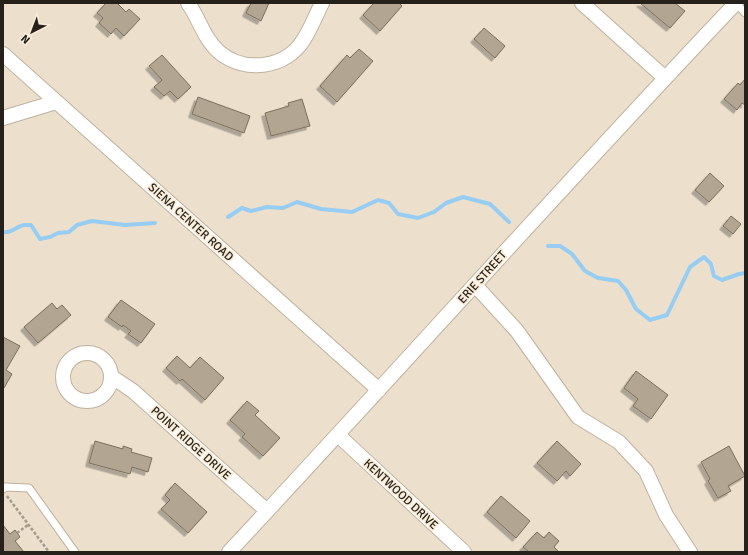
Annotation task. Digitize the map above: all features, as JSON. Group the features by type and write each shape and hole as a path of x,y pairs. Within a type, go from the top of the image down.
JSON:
{"street":[{"path":"188,3 211,43 219,52 231,60 243,64 258,66 284,59 295,50 304,39 322,3"},
{"path":"582,3 665,78"},
{"name":"ERIE STREET","path":"229,552 665,78 736,3"},
{"name":"SIENA CENTER ROAD","path":"3,54 379,390"},
{"path":"3,118 56,102"},
{"path":"475,285 518,332 578,417 619,442 646,471 666,515 690,552"},
{"name":"POINT RIDGE DRIVE","path":"112,377 134,391 267,511"},
{"name":"KENTWOOD DRIVE","path":"338,435 464,552"}],"lane":[{"path":"736,3 745,13"},
{"path":"3,490 5,487 29,488 75,552"}],"path":[{"path":"3,490 49,552"},
{"path":"17,534 28,525"}],"building":[{"path":"106,3 117,3 126,12 129,9 140,19 124,36 116,28 111,34 99,23 103,18 97,13"},
{"path":"251,3 269,3 261,21 246,13"},
{"path":"374,3 399,3 402,6 380,31 363,15"},
{"path":"640,3 675,3 685,11 670,28"},
{"path":"484,28 505,46 495,58 474,39"},
{"path":"359,49 373,61 337,102 320,86 347,55 350,58"},
{"path":"162,55 191,87 178,99 170,91 164,96 154,87 162,80 149,66"},
{"path":"745,79 745,105 742,103 737,110 724,99 738,83 740,85"},
{"path":"198,97 250,116 244,133 192,114"},
{"path":"302,99 310,126 271,136 265,113 289,106 288,103"},
{"path":"710,173 724,186 709,202 695,190"},
{"path":"731,216 741,224 733,234 723,226"},
{"path":"121,300 155,324 141,343 128,334 131,331 123,325 122,327 108,317"},
{"path":"52,303 57,309 62,305 71,315 38,343 24,327"},
{"path":"3,337 20,346 6,370 12,374 4,388 3,387"},
{"path":"177,356 190,368 200,357 224,378 205,400 182,379 180,381 166,368"},
{"path":"636,371 668,395 651,419 633,406 638,399 624,388"},
{"path":"247,401 259,411 255,415 280,438 263,456 242,437 245,434 230,420"},
{"path":"95,441 123,449 123,446 132,449 131,452 152,458 148,472 132,467 130,474 89,463"},
{"path":"557,441 581,464 570,476 566,471 557,481 537,463"},
{"path":"729,446 745,476 728,486 731,491 718,498 708,481 710,479 701,462"},
{"path":"175,483 207,512 188,533 161,509 170,500 165,495"},
{"path":"501,496 530,521 516,538 487,512"},
{"path":"3,525 10,534 15,530 20,537 15,541 24,552 3,552"},
{"path":"537,532 544,538 549,532 559,541 554,547 559,552 529,552 523,547"}],"waterway":[{"path":"228,217 242,208 251,211 267,207 283,208 297,202 321,209 352,212 378,200 389,203 398,214 418,218 434,212 446,203 463,197 490,204 509,222"},
{"path":"3,232 9,232 24,225 31,225 40,239 50,237 58,233 69,232 77,225 92,221 125,225 155,223"},
{"path":"548,246 560,246 572,254 585,271 598,278 618,281 626,290 636,309 650,320 667,315 690,267 704,257 711,264 714,276 722,280 745,273"}]}
